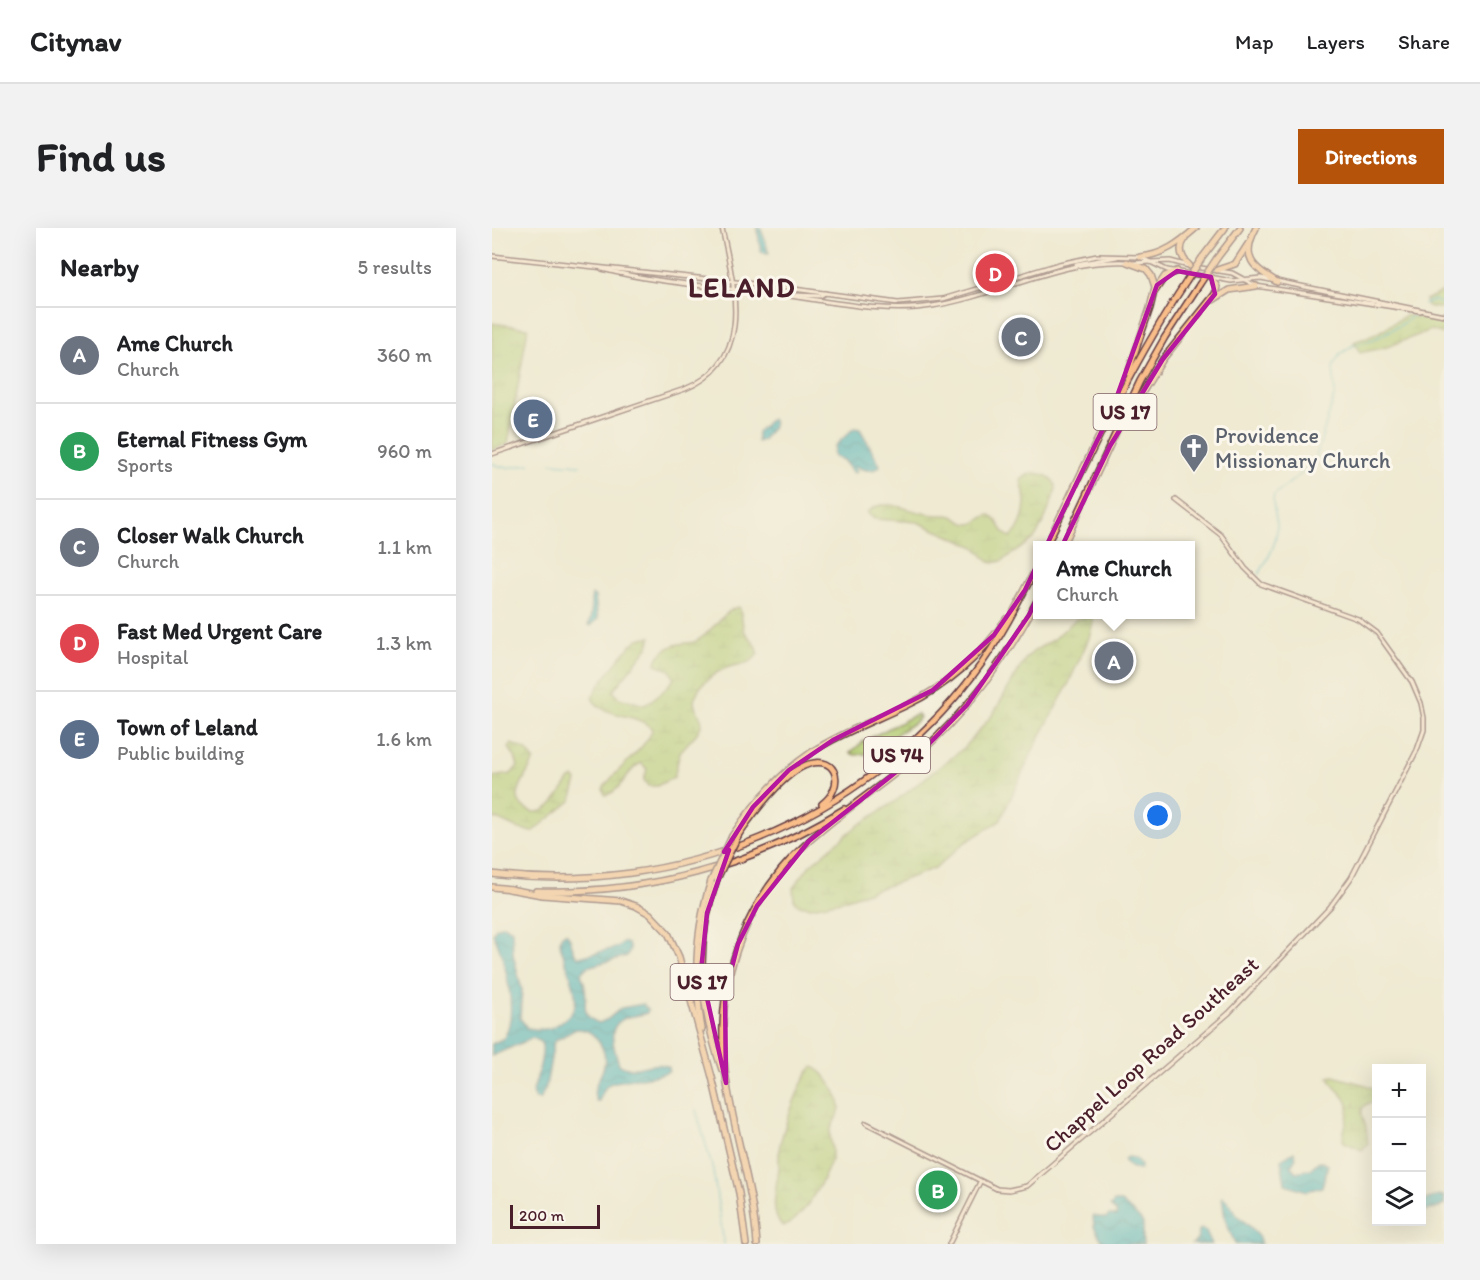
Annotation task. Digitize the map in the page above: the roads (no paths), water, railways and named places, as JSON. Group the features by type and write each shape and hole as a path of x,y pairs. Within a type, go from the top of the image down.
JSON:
{"highway":[{"name":"US 17","path":"1048,541 1145,347 1202,258 1225,228"},
{"name":"US 17","path":"1065,541 1140,381 1165,337 1217,258 1240,228"},
{"path":"1217,270 1235,264 1256,228"},
{"path":"1140,257 1167,250 1194,230"},
{"path":"1190,266 1183,258 1180,249 1183,241 1194,230"},
{"path":"1250,241 1250,257 1255,267 1277,282"},
{"path":"1127,262 1141,266 1149,272 1154,284 1154,292"},
{"path":"1112,410 1129,370 1154,292 1165,276 1177,272"},
{"path":"1110,446 1163,359 1217,290 1211,277"},
{"path":"1207,305 1229,290 1256,286"},
{"path":"1025,590 1033,574"},
{"name":"US 17","path":"746,1243 738,1185 708,1063 698,1004 696,960 700,920 732,836 760,798 807,756 842,735 914,701 962,668 994,635 1025,590"},
{"name":"US 74","path":"492,874 569,879 601,878 647,871 713,856 798,821 836,800 868,778 893,759 933,721 986,658 1025,590"},
{"path":"726,1083 722,1044 726,994 736,951 751,916 774,879 801,848 920,753 968,705 1033,607"},
{"path":"714,880 740,834 767,798 794,772 811,763 823,763 830,767 834,774 837,782 835,790 826,802 798,821"},
{"name":"US 74","path":"492,887 556,891 593,890 637,886 692,875 732,863 785,841 824,822 886,782"},
{"name":"US 17","path":"714,880 703,932 701,971 718,1058 751,1190 758,1244"},
{"path":"509,889 543,895 615,899 636,906 655,918 668,933 677,950 708,1063"}],"main road":[{"path":"492,454 679,391 699,382 720,362 732,340 735,321 735,289 723,228"},
{"path":"492,256 734,282 894,303 934,300 1077,259 1140,257 1155,262 1167,270 1177,272 1231,281 1257,278 1444,315"},
{"path":"597,268 735,289 875,306 920,308 946,304 1084,261 1117,256"},
{"path":"1066,268 1095,263 1170,261 1232,273 1256,286 1429,312"},
{"path":"785,295 820,296 825,293"},
{"name":"Chappel Loop Road Southeast","path":"866,1123 997,1189 1022,1188 1032,1182 1244,999 1330,907 1345,887 1402,781 1422,736 1424,718 1419,696 1412,682 1377,633 1358,619 1261,584 1245,568 1221,535 1176,500"},
{"path":"949,1244 980,1182"}],"water":[{"path":"757,228 761,228 769,253 761,252"},
{"path":"771,419 774,425 763,440 757,442 757,432"},
{"path":"854,428 860,429 879,463 880,466 877,468 867,470 854,466 857,472 853,473 843,460 834,457 835,446"},
{"path":"592,595 595,596 598,619 591,626 588,625"},
{"path":"503,925 512,930 513,954 522,990 520,1018 527,1028 554,1027 574,1008 575,994 560,944 563,935 566,933 574,952 579,957 615,948 624,942 628,944 630,950 627,956 587,967 581,973 586,994 586,1013 592,1020 599,1023 621,1008 643,1004 648,1010 647,1013 628,1017 616,1025 613,1031 613,1044 619,1064 637,1068 656,1064 669,1067 669,1071 608,1085 599,1101 596,1101 595,1087 604,1066 603,1049 590,1033 576,1029 554,1041 546,1087 540,1099 535,1099 532,1094 541,1060 540,1042 532,1038 492,1056 492,1044 504,1038 510,1014 506,971 493,934 496,928"},
{"path":"1294,1152 1296,1157 1291,1166 1296,1172 1310,1169 1319,1161 1328,1165 1322,1187 1307,1191 1285,1184 1281,1160"},
{"path":"1135,1158 1141,1165 1140,1170 1135,1170 1128,1165 1124,1159"},
{"path":"1439,1195 1444,1196 1444,1205 1426,1210 1426,1200"},
{"path":"1222,1197 1254,1231 1261,1244 1235,1244 1225,1219"},
{"path":"1114,1202 1121,1202 1142,1221 1143,1244 1104,1244 1094,1227 1093,1216 1106,1218 1109,1215 1116,1216 1117,1213 1110,1206"},
{"path":"1199,1230 1206,1231 1212,1244 1192,1244 1197,1240"}],"waterway":[{"path":"1424,304 1434,300 1444,305"},
{"path":"1259,574 1276,537 1274,495 1306,470 1316,457 1335,394 1333,367 1340,354 1354,345 1371,341 1404,323 1415,314"},
{"path":"492,463 506,467 530,464"},
{"path":"552,463 580,465"},
{"path":"696,1110 713,1170 724,1244"}],"place":[{"name":"Fast Med Urgent Care","path":"995,273"},
{"name":"Closer Walk Church","path":"1021,337"},
{"name":"Town of Leland","path":"533,419"},
{"name":"Providence Missionary Church","path":"1194,474"},
{"name":"Ame Church","path":"1114,661"},
{"name":"Eternal Fitness Gym","path":"938,1190"}],"district":[{"name":"LELAND","path":"742,287"}]}
